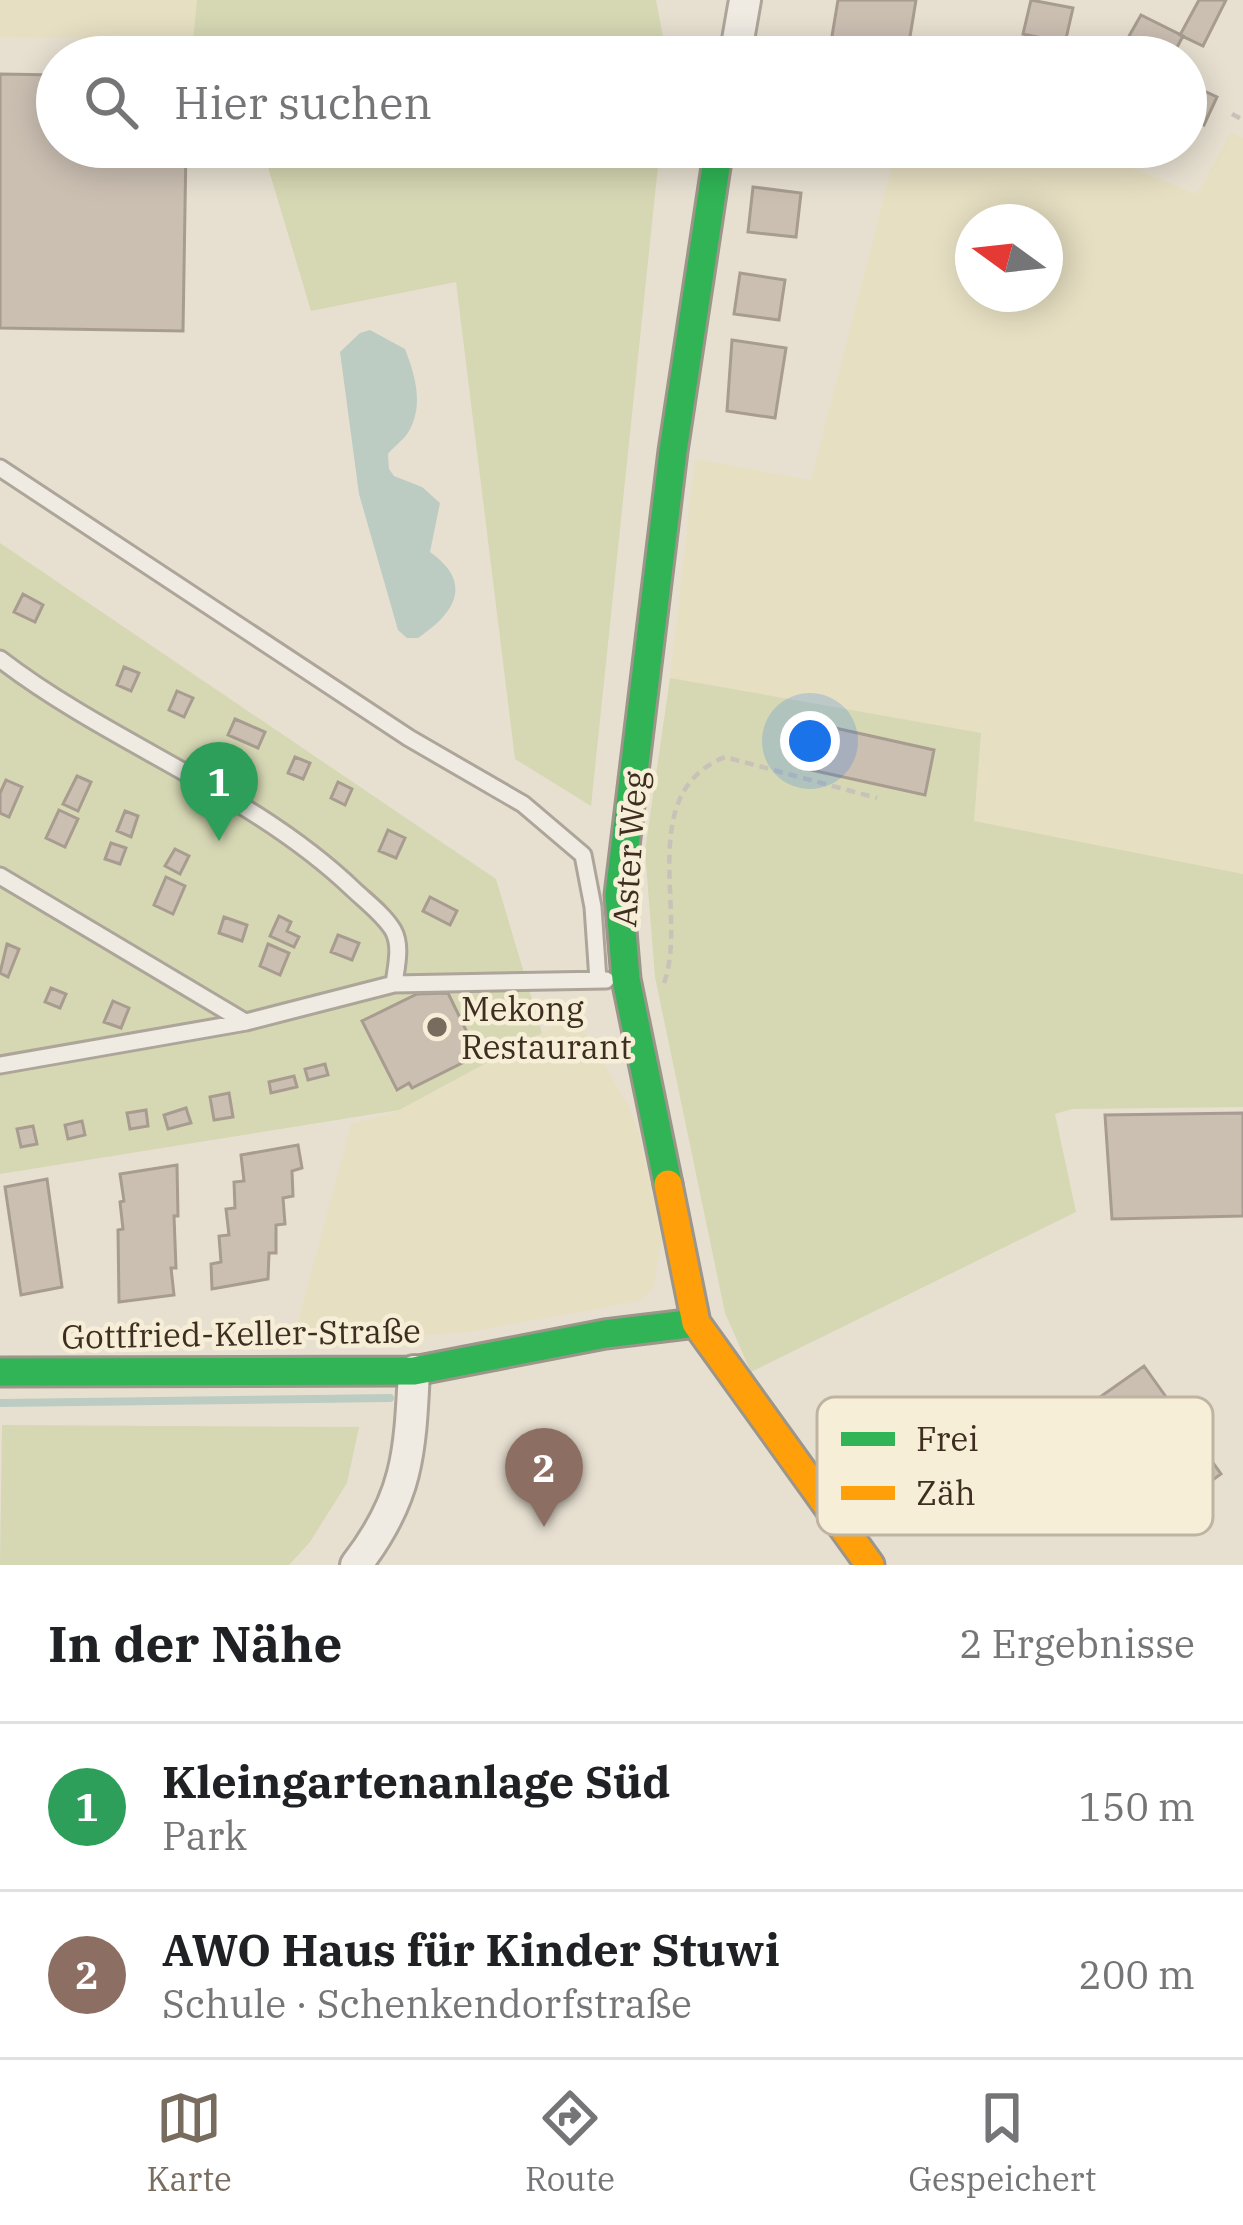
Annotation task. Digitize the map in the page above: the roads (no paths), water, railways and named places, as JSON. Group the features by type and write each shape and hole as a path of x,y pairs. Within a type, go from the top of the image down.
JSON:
{"street":[{"path":"739,36 745,0"},
{"name":"Aster Weg","path":"716,168 673,451 612,979 632,1010 696,1323 817,1491"},
{"name":"Gottfried-Keller-Straße","path":"0,1372 414,1371 605,1334 696,1323"},
{"path":"356,1565 396,1505 411,1430 414,1371"},
{"name":"Aster Weg","path":"848,1535 870,1565"}],"lane":[{"path":"0,468 409,738 523,804 583,855 612,979 394,984 246,1022 0,1065"},
{"path":"0,659 320,857 394,931 398,949 394,984"},
{"path":"0,876 246,1022"}],"waterway":[{"path":"0,1403 390,1398"}],"place":[{"name":"Kleingartenanlage Süd","path":"219,841"},
{"name":"Mekong Restaurant","path":"437,1027"},
{"name":"AWO Haus für Kinder Stuwi","path":"544,1527"}]}
